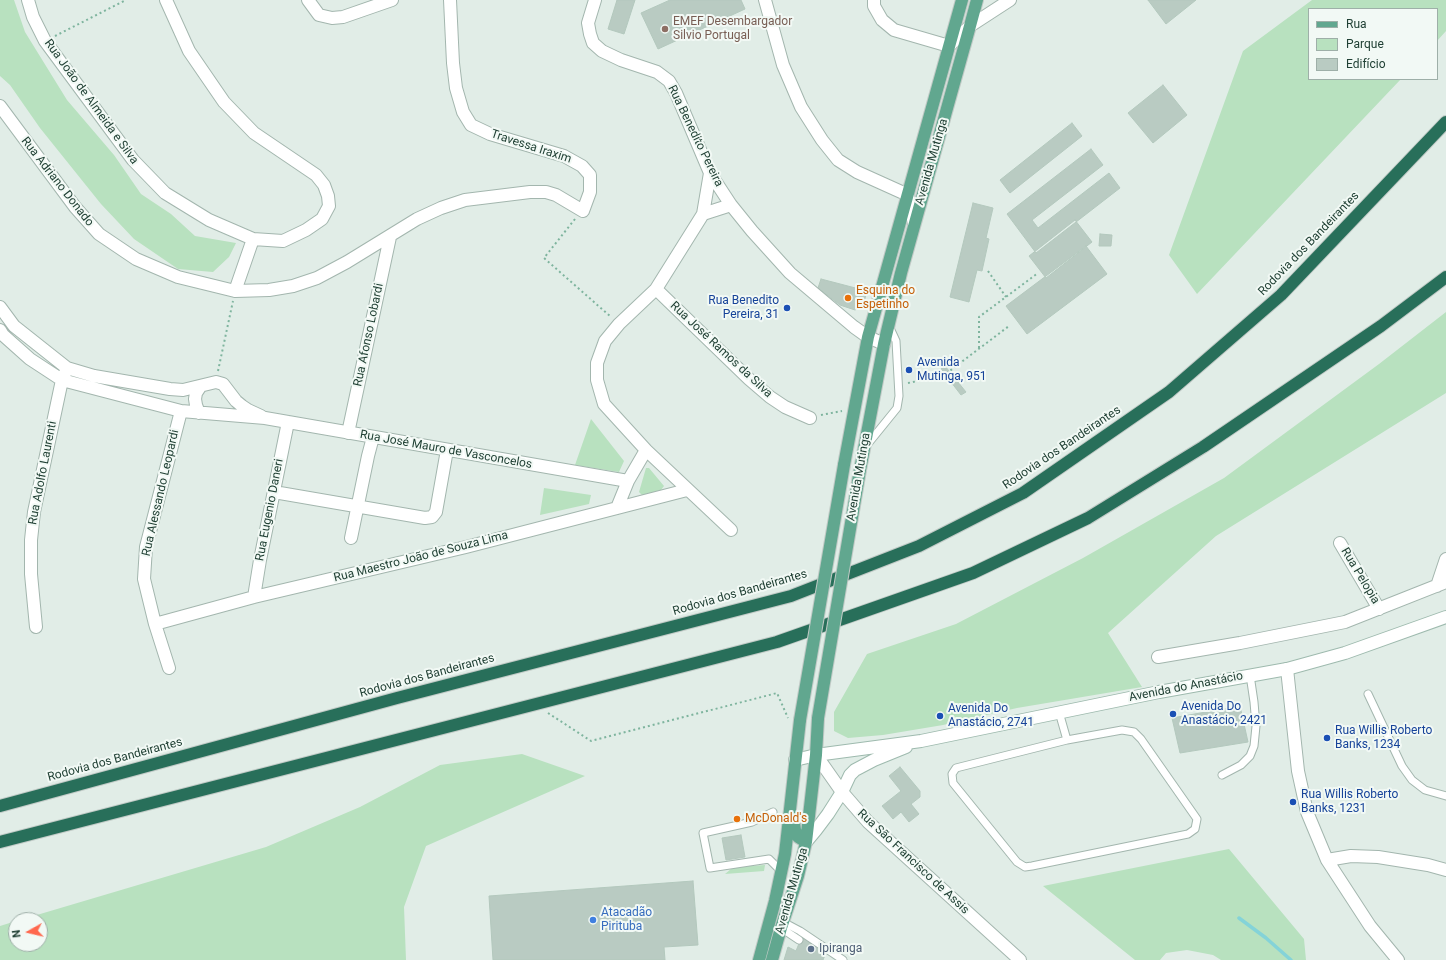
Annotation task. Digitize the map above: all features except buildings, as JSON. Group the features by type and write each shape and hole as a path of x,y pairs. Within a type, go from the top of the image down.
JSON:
{"highway":[{"name":"Rodovia dos Bandeirantes","path":"0,806 389,700 791,596 919,546 1023,493 1169,392 1281,295 1446,122"},
{"path":"0,842 777,642 973,573 1088,518 1196,452 1382,326 1446,277"}],"main road":[{"name":"Avenida Mutinga","path":"759,960 775,901 781,871 795,760 794,719 868,337 962,0"},
{"name":"Avenida Mutinga","path":"772,960 798,876 806,842 816,755 818,718 860,470 884,344 914,224 976,0"},
{"path":"791,797 793,802 794,830 798,837 806,842"}],"street":[{"name":"Rua João de Almeida e Silva","path":"28,0 33,17 45,41 133,160 165,193 209,220 254,239 283,241 306,230 322,219 328,206 328,196 324,185 316,175 254,132 224,102 189,51 166,0"},
{"path":"308,0 319,15 332,18 343,17 392,0"},
{"name":"Travessa Iraxim","path":"450,0 453,63 456,88 463,112 471,125 490,134 564,156 582,166 590,176 590,192 583,211"},
{"name":"Rua Benedito Pereira","path":"595,0 588,23 593,43 602,50 621,60 657,72 669,81 676,93 710,173 731,205 752,231 790,273 854,327 868,337 884,344"},
{"path":"765,0 783,64 801,108 822,140 838,160 851,168 908,195 914,224"},
{"path":"874,0 874,6 882,20 894,30 949,46 970,26 1010,0"},
{"name":"Rua Adriano Donado","path":"0,106 75,208 99,234 136,259 178,277 235,291 269,290 293,286 317,278 390,237"},
{"path":"710,173 703,214 656,289 619,324 605,340 597,363 598,380 604,404 646,450 686,490 730,530"},
{"path":"390,237 417,219 441,208 465,200 492,196 546,192 556,195 583,211"},
{"path":"703,214 731,205"},
{"name":"Rua Afonso Lobardi","path":"348,433 390,237"},
{"path":"235,291 254,239"},
{"name":"Rua José Ramos da Silva","path":"656,289 770,397 785,407 810,418"},
{"path":"0,307 14,326 67,368 94,376 170,389 183,390 216,382"},
{"path":"1,334 14,326"},
{"name":"Rua José Mauro de Vasconcelos","path":"1,334 30,359 62,380 181,411 266,418 628,480"},
{"name":"Rua Adolfo Laurenti","path":"36,628 31,574 34,512 62,380 67,368"},
{"name":"Rua José Mauro de Vasconcelos","path":"216,382 223,384 236,401 248,410 266,418"},
{"path":"199,413 195,399 196,393 200,387"},
{"path":"220,415 228,405 229,391"},
{"name":"Rua Alessando Leopardi","path":"169,668 154,624 144,579 146,546 181,411"},
{"name":"Rua Eugenio Daneri","path":"254,597 288,422"},
{"path":"351,538 373,437"},
{"path":"274,492 425,518 432,516 436,512 447,450"},
{"path":"617,508 628,480 646,450"},
{"name":"Rua Maestro João de Souza Lima","path":"154,624 254,597 466,547 686,490"},
{"name":"Rua Pelopia","path":"1340,543 1379,609"},
{"path":"1158,657 1240,643 1345,622 1442,584 1446,559"},
{"name":"Avenida do Anastácio","path":"795,760 816,755 921,741 1159,692 1286,669 1345,653 1446,617"},
{"path":"1286,669 1298,771 1307,812 1327,860 1370,926 1398,960"},
{"name":"Avenida do Anastácio","path":"806,842 842,792 850,775 874,760 921,741"},
{"name":"Rua São Francisco de Assis","path":"816,755 842,792 868,822 1020,960"},
{"path":"1327,860 1351,856 1378,857 1428,865 1446,870"}],"lane":[{"path":"864,448 897,408 899,396 896,341 889,325"},
{"path":"1222,775 1241,765 1250,756 1254,746 1256,726 1250,675"},
{"path":"1368,694 1402,766 1412,780 1425,790 1446,796"},
{"path":"1059,712 1067,740"},
{"path":"1122,730 1134,732 1141,739 1197,819 1195,829 1188,834 1032,866 1025,867 1017,862 953,783 952,774 956,768 1067,740 1122,730"},
{"path":"773,812 752,822 703,833 710,868 769,859 781,871"},
{"path":"782,925 799,940"},
{"path":"782,925 800,931 843,960"}],"path":[{"path":"45,41 126,0"},
{"path":"583,211 544,258 619,324"},
{"path":"988,271 1006,297"},
{"path":"979,348 979,317 1038,273"},
{"path":"216,382 235,291"},
{"path":"904,383 943,376 1009,326"},
{"path":"810,418 853,409"},
{"path":"534,704 591,741 777,693 794,719"}],"green space":[{"path":"0,0 14,0 25,32 67,100 114,155 141,194 171,214 195,236 236,243 229,257 213,272 178,269 134,239 101,204 40,128 10,85 0,76"},
{"path":"1312,0 1446,0 1446,31 1438,40 1438,8 1308,8 1308,80 1400,80 1197,294 1169,255 1243,51"},
{"path":"1446,312 1446,393 1216,536 1108,633 1142,687 1017,708 943,725 883,735 848,738 834,731 834,712 867,654 956,624 1083,558 1224,478 1379,364"},
{"path":"591,419 624,461 619,472 575,465"},
{"path":"646,468 649,468 664,486 661,490 642,495 639,492"},
{"path":"544,488 591,495 589,504 540,515"},
{"path":"522,754 585,776 426,846 404,907 406,960 0,960 0,926 8,924 8,952 48,952 47,912 266,847 360,807 440,765"},
{"path":"1229,849 1304,939 1306,960 1221,960 1213,955 1187,950 1166,953 1160,960 1135,960 1043,886"},
{"path":"765,865 764,871 725,874 736,867"}],"waterway":[{"path":"1239,918 1266,938 1291,960"}],"place":[{"name":"EMEF Desembargador Silvio Portugal","path":"665,29"},
{"name":"Esquina do Espetinho","path":"848,298"},
{"name":"Rua Benedito Pereira, 31","path":"787,308"},
{"name":"Avenida Mutinga, 951","path":"909,370"},
{"name":"Avenida Do Anastácio, 2421","path":"1173,714"},
{"name":"Avenida Do Anastácio, 2741","path":"940,716"},
{"name":"Rua Willis Roberto Banks, 1234","path":"1327,738"},
{"name":"Rua Willis Roberto Banks, 1231","path":"1293,802"},
{"name":"McDonald's","path":"737,819"},
{"name":"Atacadão Pirituba","path":"593,920"},
{"name":"Ipiranga","path":"811,949"}]}
